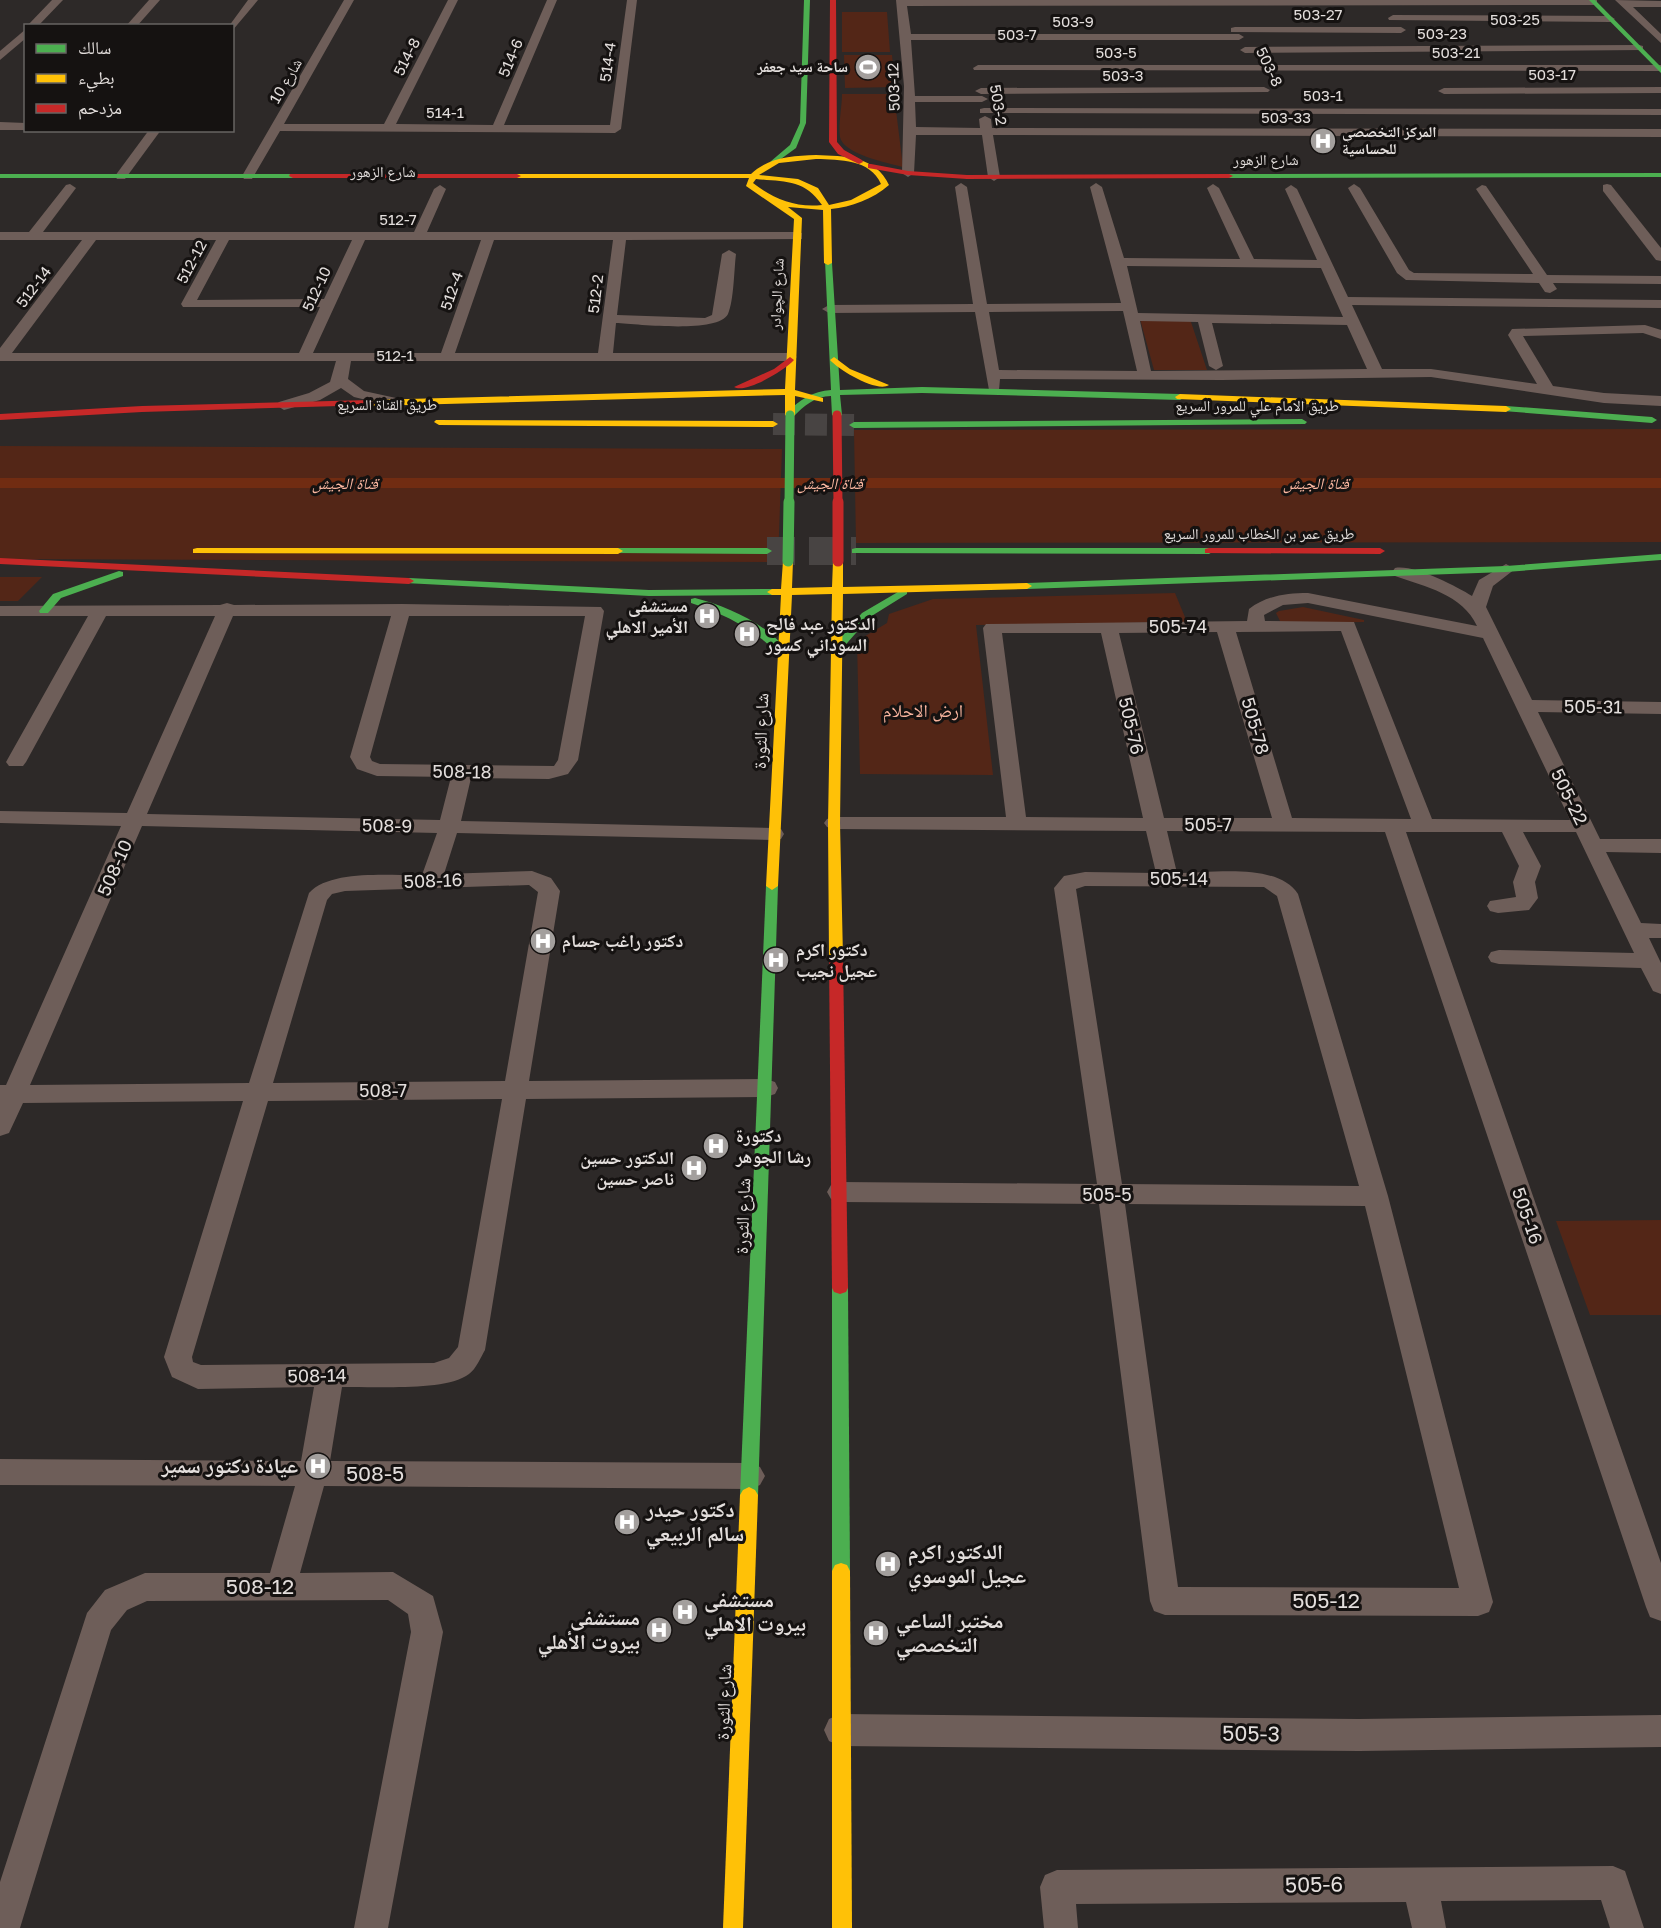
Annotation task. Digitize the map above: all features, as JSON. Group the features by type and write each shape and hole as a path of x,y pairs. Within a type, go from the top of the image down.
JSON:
{"main road":[{"path":"770,200 753,191 749,184 751,176 774,162 793,146 803,123 807,0"},
{"path":"833,0 833,142 841,152 865,164 885,178 885,185 879,192"},
{"path":"1608,0 1661,53"},
{"path":"1593,1 1610,19 1620,35 1639,48 1659,70"},
{"name":"شارع الزهور","path":"774,162 816,157 908,173 994,177 1661,175"},
{"name":"شارع الزهور","path":"0,176 248,176 716,187 770,200 827,207 849,204 879,192"},
{"name":"شارع الزهور","path":"0,188 440,189 557,182 751,176 780,179 804,185 821,195 827,207"},
{"name":"شارع الزهور","path":"921,188 961,186 1291,189 1661,188"},
{"path":"879,192 899,189"},
{"name":"شارع الچوادر","path":"770,200 798,218 790,395"},
{"path":"827,207 829,309 837,395 838,561 834,824 840,1192 842,1928"},
{"path":"712,393 759,380 790,359"},
{"path":"834,360 847,371 867,380 922,390"},
{"path":"0,418 129,409 391,401 712,393 790,395 813,398 922,390 1497,408 1656,420"},
{"name":"شارع الثورة","path":"733,1928 774,834 787,589 790,395"},
{"path":"790,415 796,406 813,398"},
{"path":"813,398 837,415"},
{"path":"0,418 238,421"},
{"path":"1449,421 1656,420"},
{"name":"طريق القناة السريع","path":"428,422 773,424"},
{"name":"طريق الامام علي للمرور السريع","path":"854,424 1318,422"},
{"path":"0,550 84,550"},
{"path":"180,550 767,551"},
{"name":"طريق عمر بن الخطاب للمرور السريع","path":"856,551 1389,551"},
{"path":"1554,551 1661,551"},
{"path":"649,593 787,589 907,590 1506,569 1661,557"},
{"path":"0,561 649,593 683,597 715,606 743,618 766,633 782,651"},
{"path":"788,561 794,573 813,586"},
{"path":"813,586 833,570 838,561"},
{"path":"15,562 56,579 60,587 57,596 44,611"},
{"path":"57,596 141,569"},
{"path":"787,589 813,586 837,589"},
{"path":"837,648 852,625 876,606 907,590"}],"street":[{"path":"34,24 58,0"},
{"path":"133,24 155,0"},
{"path":"234,25 253,0"},
{"name":"شارع 10","path":"248,176 349,0"},
{"name":"514-8","path":"388,128 453,0"},
{"name":"514-6","path":"497,128 552,0"},
{"name":"514-4","path":"615,129 632,0"},
{"path":"902,1 1032,3 1062,1 1593,1"},
{"name":"503-12","path":"902,1 910,18 907,37 910,131 908,173"},
{"path":"1188,2 1193,14 1610,19"},
{"path":"1382,2 1391,16 1408,34 1415,49 1474,133"},
{"path":"1622,2 1661,4"},
{"path":"1622,2 1656,31 1661,40"},
{"path":"1032,3 1039,28"},
{"path":"1638,17 1649,17"},
{"name":"503-9","path":"907,37 973,37 1039,28 1090,37 1235,30"},
{"name":"503-27","path":"1235,30 1408,34"},
{"name":"503-8","path":"1235,30 1285,133"},
{"path":"0,57 24,34"},
{"name":"503-2","path":"973,37 994,177"},
{"path":"1090,37 1097,59"},
{"name":"503-23","path":"1245,50 1639,48"},
{"name":"503-5","path":"977,59 1097,59 1128,68 1253,68"},
{"path":"1128,68 1153,133"},
{"name":"503-21","path":"1253,68 1659,70"},
{"name":"503-3","path":"983,100 1102,91 1264,90"},
{"name":"503-17","path":"1444,91 1661,90"},
{"path":"1102,91 1108,111"},
{"path":"909,99 983,100"},
{"name":"503-1","path":"983,100 1108,111 1661,112"},
{"path":"0,126 24,127"},
{"name":"514-1","path":"276,127 615,129"},
{"name":"503-33","path":"910,131 1661,133"},
{"path":"120,176 153,132"},
{"path":"961,186 994,392"},
{"path":"1095,187 1119,262 1145,375"},
{"path":"33,236 70,188"},
{"path":"1213,188 1249,263"},
{"path":"1354,188 1404,273 1411,277 1661,280"},
{"path":"1607,188 1661,256"},
{"path":"419,236 440,189"},
{"path":"1291,189 1376,373"},
{"path":"1482,189 1576,329"},
{"name":"512-7","path":"0,236 797,236"},
{"name":"512-14","path":"1,357 93,236"},
{"name":"512-12","path":"225,236 188,304 329,303"},
{"name":"512-10","path":"304,357 360,236"},
{"name":"512-4","path":"447,356 489,236"},
{"name":"512-2","path":"605,356 620,236"},
{"path":"610,320 706,322 717,318 721,313 729,254"},
{"path":"1119,262 1325,264"},
{"path":"1343,301 1661,304"},
{"path":"829,309 981,308 1131,312 1204,319 1353,321"},
{"path":"1204,319 1216,366"},
{"path":"1548,390 1515,335 1517,332 1645,329 1661,335"},
{"path":"284,405 317,394 339,380 344,356"},
{"name":"512-1","path":"1,357 605,356 790,359"},
{"path":"992,374 1441,374 1618,400 1661,401"},
{"path":"339,380 359,394 391,401"},
{"path":"1476,607 1485,584 1506,569"},
{"name":"505-22","path":"1401,572 1448,589 1476,607 1661,986"},
{"path":"1256,627 1255,613 1266,604 1289,598 1308,598 1490,634"},
{"path":"0,611 227,608 402,609"},
{"name":"508-10","path":"0,1127 7,1094 136,820 227,608"},
{"name":"508-18","path":"402,609 595,611 568,760 561,770 549,773 462,773 377,770 363,765 360,757 402,609"},
{"path":"16,762 100,611"},
{"name":"505-74","path":"1017,824 992,628 1348,626 1424,825"},
{"name":"505-76","path":"1109,627 1153,825 1168,879"},
{"name":"505-78","path":"1226,627 1284,825"},
{"name":"505-31","path":"1525,706 1661,708"},
{"path":"431,880 449,827 462,773"},
{"name":"508-9","path":"0,817 774,834"},
{"name":"505-7","path":"834,824 1583,826"},
{"name":"505-16","path":"1393,825 1661,1607"},
{"path":"1498,906 1521,905 1527,898 1524,882 1530,866 1509,825"},
{"path":"1593,845 1661,846"},
{"name":"508-16","path":"258,1092 317,897 325,889 345,884 532,878 543,883 549,891 516,1090"},
{"name":"505-14","path":"1111,1195 1065,888 1072,881 1085,879 1267,880 1278,885 1287,894 1375,1196"},
{"path":"1634,930 1661,931"},
{"path":"1500,957 1649,961"},
{"name":"508-7","path":"7,1094 766,1088"},
{"name":"508-14","path":"258,1092 178,1357 182,1369 198,1377 434,1374 459,1366 471,1350 516,1090"},
{"name":"505-5","path":"840,1192 1375,1196"},
{"name":"505-12","path":"1111,1195 1165,1601 1478,1602 1375,1196"},
{"path":"282,1587 313,1474 330,1376"},
{"name":"508-5","path":"0,1473 750,1476"},
{"name":"508-12","path":"3,1928 98,1623 116,1600 145,1587 393,1587 422,1606 427,1632 371,1928"},
{"name":"505-3","path":"840,1730 1359,1736 1661,1731"},
{"name":"505-6","path":"1061,1928 1057,1887 1612,1883 1627,1928"},
{"path":"1420,1884 1429,1928"}],"green space":[{"path":"842,12 887,12 890,52 842,52"},
{"path":"844,55 892,55 895,87 845,88"},
{"path":"842,94 894,94 903,167 857,153 843,143 840,137"},
{"path":"1140,319 1190,319 1207,370 1154,370"},
{"path":"1661,429 1661,542 856,543 854,430"},
{"path":"0,446 782,449 778,562 0,559"},
{"path":"0,577 42,577 18,601 0,601"},
{"name":"ارض الاحلام","path":"1175,593 1187,622 976,625 993,775 860,774 857,641 887,623 889,614 933,599"},
{"path":"1303,607 1364,620 1364,622 1281,623 1276,613"},
{"path":"1661,1220 1661,1315 1590,1315 1556,1221"}],"waterway":[{"name":"قناة الجيش","path":"0,483 1661,483"}],"tunnel":[{"path":"773,424 854,425"},
{"path":"767,551 856,551"}],"traffic: fast":[{"path":"774,162 793,146 803,123 807,0"},
{"path":"1592,0 1661,71"},
{"path":"1229,176 1661,175"},
{"path":"0,176 293,176"},
{"path":"828,263 837,415"},
{"path":"790,415 802,402 825,393 922,390 1180,397"},
{"path":"1506,409 1652,420"},
{"path":"788,561 790,415"},
{"path":"854,425 1302,422"},
{"path":"618,551 767,551"},
{"path":"856,551 1209,551"},
{"path":"1027,586 1506,569 1661,557"},
{"path":"44,611 57,596 119,574"},
{"path":"409,581 649,593 772,592"},
{"path":"837,648 866,615 903,592"},
{"path":"695,601 742,620 782,651"},
{"path":"749,1495 772,886"},
{"path":"840,1288 841,1571"}],"traffic: slow":[{"path":"816,157 847,159 866,164 875,169 885,185 853,202 816,208 780,203 763,195 749,184 754,175 768,164 787,159 816,157"},
{"path":"517,176 751,176 795,181 815,190 827,207 828,263"},
{"path":"777,202 798,218 790,360 790,415"},
{"path":"834,360 847,371 884,385"},
{"path":"370,403 790,392 820,400"},
{"path":"1180,397 1506,409"},
{"path":"439,422 773,424"},
{"path":"197,551 618,551"},
{"path":"772,886 788,561"},
{"path":"836,957 834,823 838,561"},
{"path":"772,592 1027,586"},
{"path":"733,1928 749,1495"},
{"path":"841,1571 842,1928"}],"traffic: jam":[{"path":"833,0 833,142 841,152 859,162"},
{"path":"871,166 908,173 967,177 1229,176"},
{"path":"293,176 517,176"},
{"path":"739,387 777,371 790,360"},
{"path":"0,417 142,409 370,403"},
{"path":"837,415 838,561"},
{"path":"1209,551 1380,551"},
{"path":"0,561 409,581"},
{"path":"836,957 840,1288"}],"place":[{"name":"ساحة سيد جعفر","path":"868,67"},
{"name":"المركز التخصصي للحساسية","path":"1323,141"},
{"name":"مستشفى الأمير الاهلي","path":"707,616"},
{"name":"الدكتور عبد فالح السوداني كسور","path":"747,634"},
{"name":"دكتور راغب جسام","path":"543,941"},
{"name":"دكتور اكرم عجيل نجيب","path":"776,960"},
{"name":"دكتورة رشا الجوهر","path":"716,1146"},
{"name":"الدكتور حسين ناصر حسين","path":"694,1168"},
{"name":"عيادة دكتور سمير","path":"318,1466"},
{"name":"دكتور حيدر سالم الربيعي","path":"627,1522"},
{"name":"الدكتور اكرم عجيل الموسوي","path":"888,1564"},
{"name":"مستشفى بيروت الاهلي","path":"685,1612"},
{"name":"مستشفى بيروت الأهلي","path":"659,1630"},
{"name":"مختبر الساعي التخصصي","path":"876,1633"}]}
